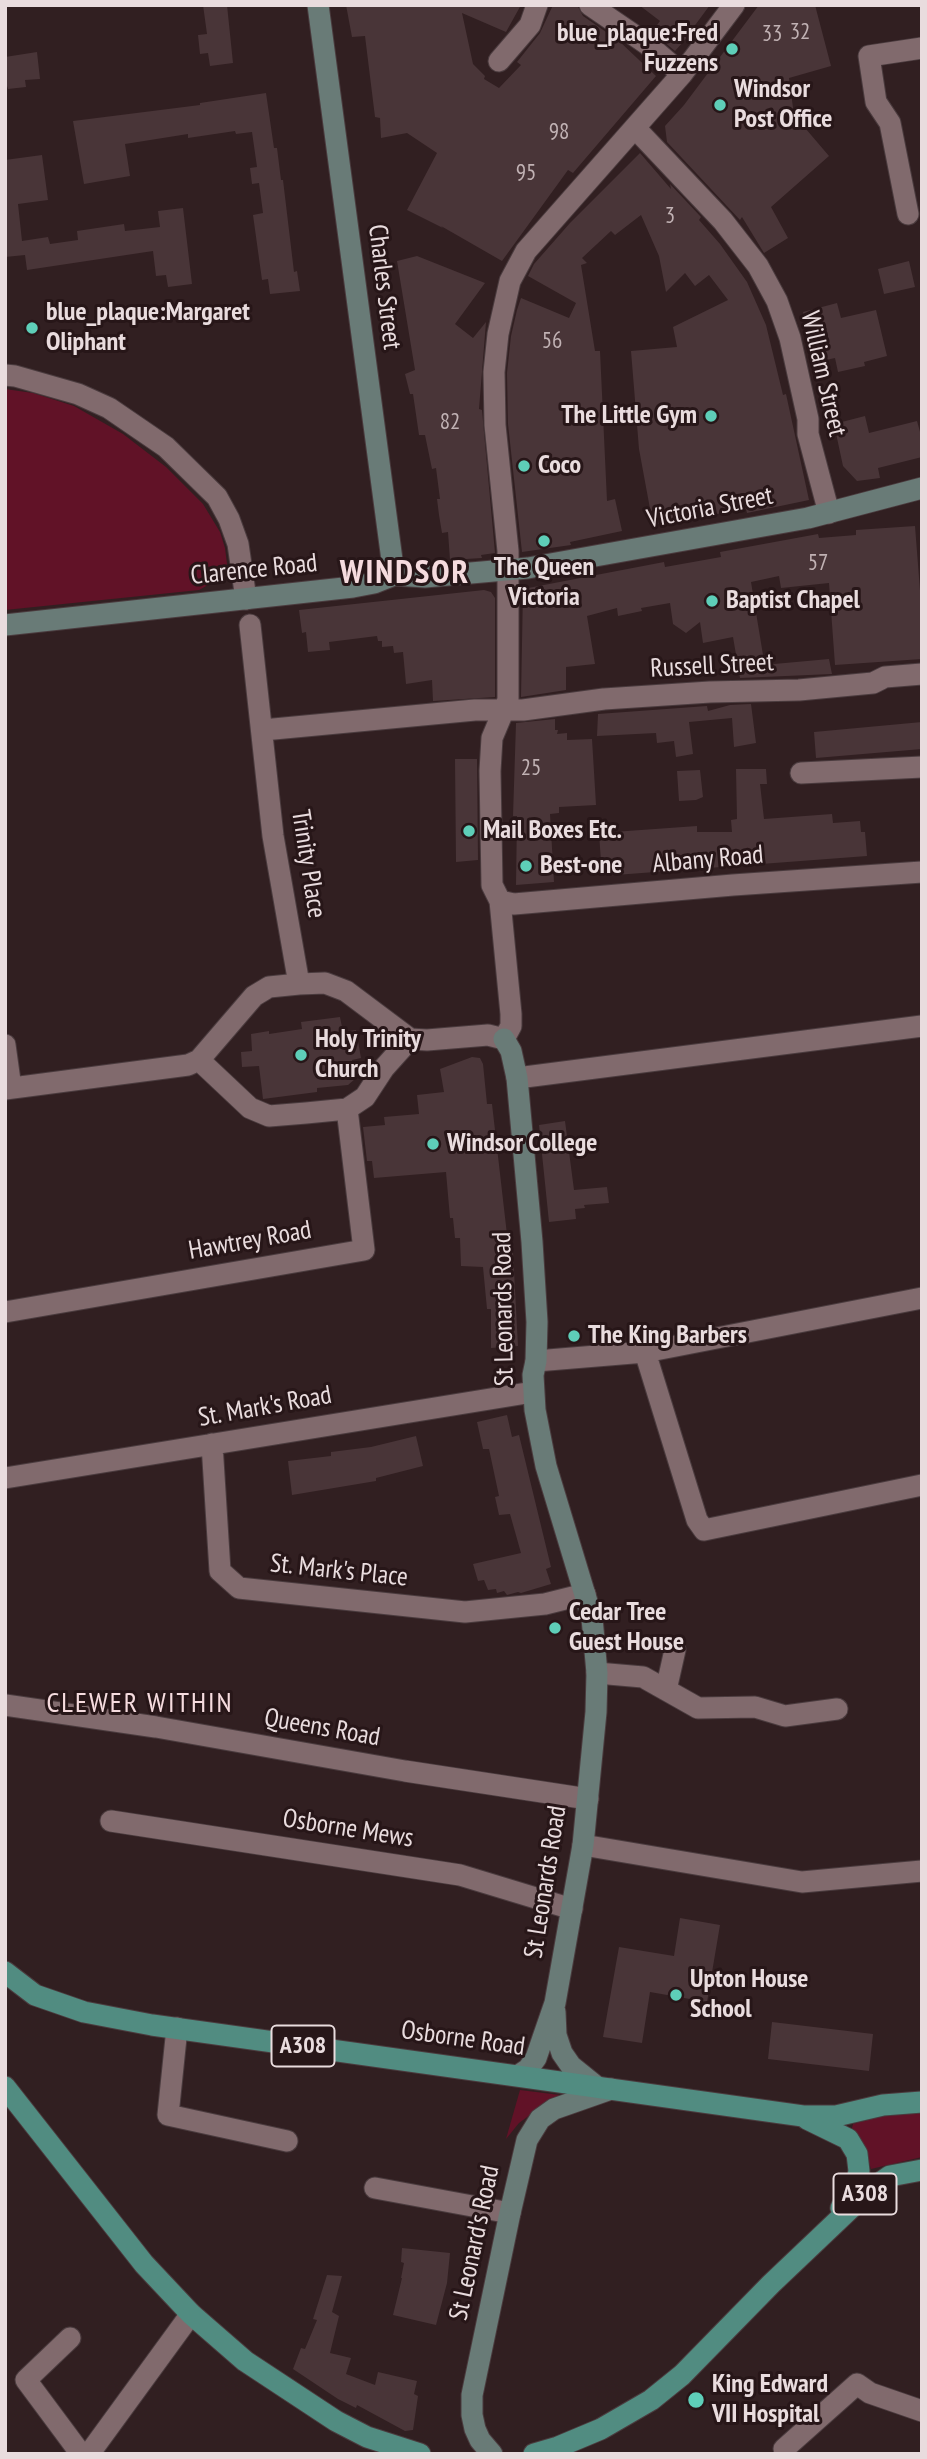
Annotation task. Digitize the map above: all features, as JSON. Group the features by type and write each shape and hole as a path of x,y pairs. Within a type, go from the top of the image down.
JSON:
{"main road":[{"name":"Osborne Road","path":"5,1972 35,1994 84,2012 177,2028 803,2116 836,2116 883,2105 922,2102"},
{"path":"5,2087 144,2264 191,2314 245,2361 336,2421 367,2437 420,2454"},
{"path":"803,2116 848,2139 857,2154 857,2180 820,2237"},
{"name":"A308","path":"541,2453 601,2429 651,2400 682,2375 820,2237 881,2181 890,2176 917,2174"}],"street":[{"name":"Charles Street","path":"318,5 394,575"},
{"path":"499,61 530,25 537,5"},
{"path":"590,5 647,44 682,74"},
{"name":"St Leonards Road","path":"519,2076 536,2058 555,2003 583,1845 597,1712 597,1673 596,1644 585,1594 546,1466 533,1392 536,1308 517,1078 511,1051 505,1039 511,1026 511,1014 500,901 492,885 492,738 508,700 508,551 495,425 494,372 498,334 510,281 526,251 636,129 734,5"},
{"path":"908,214 890,122 876,102 869,56 922,48"},
{"name":"William Street","path":"636,129 723,221 758,266 777,301 790,338 808,419 808,434 829,513"},
{"path":"5,375 78,394 109,408 166,447 217,497 229,519 238,544 246,599"},
{"name":"Victoria Street","path":"507,571 639,550 829,513 922,488"},
{"name":"Clarence Road","path":"5,625 364,585 394,575 425,577 507,571"},
{"name":"Trinity Place","path":"250,625 273,836 299,984"},
{"name":"Russell Street","path":"263,730 475,710 523,710 604,699 799,690 873,683 885,677 922,674"},
{"path":"801,773 922,767"},
{"name":"Albany Road","path":"500,901 514,904 922,872"},
{"path":"5,1045 8,1088 188,1065 199,1060 254,996 270,988 325,983 346,991 410,1038 427,1040 488,1035 505,1039"},
{"path":"517,1078 922,1026"},
{"path":"199,1060 250,1108 269,1116 347,1108 365,1097 384,1068 410,1038"},
{"name":"Hawtrey Road","path":"5,1312 364,1250 347,1108"},
{"path":"536,1361 645,1352 922,1298"},
{"path":"645,1352 697,1520 704,1530 922,1485"},
{"name":"St. Mark's Road","path":"5,1478 533,1392"},
{"name":"St. Mark's Place","path":"212,1444 220,1571 239,1588 465,1612 545,1604 585,1594"},
{"path":"666,1690 675,1650"},
{"path":"597,1673 643,1677 698,1708 755,1707 785,1716 837,1709"},
{"name":"Queens Road","path":"5,1705 156,1727 405,1771 588,1799"},
{"name":"Osborne Mews","path":"111,1821 460,1875 572,1909"},
{"path":"583,1845 802,1882 922,1871"},
{"name":"St Leonards Road","path":"555,2003 556,2035 562,2053 571,2066 604,2088"},
{"path":"177,2028 168,2115 287,2141"},
{"name":"St Leonard's Road","path":"492,2454 475,2429 472,2395 527,2140 540,2119 554,2109 604,2088"},
{"path":"883,2105 922,2090"},
{"path":"375,2188 510,2213"},
{"path":"89,2454 191,2314"},
{"path":"70,2339 26,2380 81,2454"},
{"path":"784,2449 857,2384 870,2393 922,2412"},
{"path":"367,2437 389,2454"}],"shaded area":[{"path":"5,389 33,393 74,406 123,434 166,467 203,504 220,532 227,564 219,579 199,590 5,610"},
{"path":"520,2090 560,2095 560,2098 519,2123 506,2139"},
{"path":"910,2108 922,2110 922,2157 871,2169 865,2151 852,2128 853,2124"}],"building":[{"path":"203,5 227,5 233,63 210,66 208,53 200,54 198,35 207,34"},
{"path":"346,5 521,5 506,32 462,13 473,64 485,76 484,79 499,88 521,65 517,62 540,33 553,5 577,5 583,16 619,41 656,76 573,173 568,170 502,261 407,210 437,153 407,133 381,138 380,118 375,117 365,36 352,37"},
{"path":"639,5 710,5 675,51 652,32 660,21"},
{"path":"759,5 815,5 831,66 789,78 794,115 829,156 771,207 788,238 764,253 742,217 740,220 667,142 665,126 684,105"},
{"path":"37,52 40,79 25,80 26,87 8,89 5,80 5,57"},
{"path":"266,93 274,148 277,148 283,180 294,272 297,271 300,291 270,294 268,279 262,280 253,215 263,213 259,183 252,184 250,168 257,167 252,132 236,134 235,131 188,138 188,134 125,144 130,176 84,184 73,121 200,105"},
{"path":"640,153 671,189 670,184 701,217 699,220 747,282 766,325 783,395 786,394 809,500 747,513 746,509 653,525 639,449 631,351 677,347 673,327 728,300 709,275 695,286 685,273 666,292 659,256 641,215 615,235 611,231 582,258 587,263 581,265 595,351 600,351 607,501 615,499 622,531 570,542 571,545 522,552 508,424 507,373 517,310 521,298 569,318 576,303 528,276 534,264 570,223"},
{"path":"42,155 48,200 18,204 22,241 48,237 50,244 78,240 77,231 124,224 125,231 160,227 158,211 183,208 192,284 168,287 166,275 156,276 153,251 27,270 25,255 5,257 5,160"},
{"path":"417,256 485,283 455,324 473,338 486,322 479,409 482,410 495,553 481,555 482,558 450,560 448,532 442,533 439,515 436,468 432,469 425,435 419,435 413,394 410,394 405,374 415,370 397,261"},
{"path":"909,261 915,287 884,294 878,269"},
{"path":"837,303 841,318 876,310 887,356 864,362 865,366 838,372 835,358 826,360 810,348 816,344 807,328 803,312"},
{"path":"865,416 869,433 917,421 922,439 922,457 878,468 880,478 857,481 843,466 834,424"},
{"path":"915,526 922,616 922,659 835,665 829,583 781,588 779,576 751,582 763,655 774,664 829,659 832,674 740,678 733,637 703,643 700,622 686,633 673,624 670,603 641,608 642,611 618,616 617,608 587,616 595,664 566,667 566,690 521,697 523,589 664,562 665,567 721,557 720,552 818,534 819,538 856,535 856,530"},
{"path":"484,590 491,592 495,598 495,697 433,701 432,680 406,684 403,652 394,653 393,646 382,647 382,641 378,641 377,636 329,642 330,650 308,652 306,632 302,633 299,610"},
{"path":"751,704 756,743 734,747 732,718 689,722 693,754 676,757 674,741 657,743 656,733 597,736 598,714 707,706 708,711 730,705"},
{"path":"555,719 557,734 567,733 567,740 592,739 596,805 559,807 559,813 550,814 554,882 516,885 517,816 513,816 516,723"},
{"path":"922,722 922,749 816,758 814,732"},
{"path":"455,759 477,759 478,860 456,862"},
{"path":"736,769 766,769 767,784 760,784 764,819 832,814 833,823 860,821 861,832 865,832 867,856 602,876 599,833 697,826 697,832 732,832 731,820 737,819"},
{"path":"700,770 703,797 679,801 677,771"},
{"name":"Holy Trinity Church","path":"340,1017 343,1032 356,1030 361,1058 352,1060 355,1079 348,1085 317,1088 317,1092 263,1099 259,1066 242,1067 241,1052 252,1051 251,1034 302,1029 301,1022"},
{"name":"Windsor College","path":"472,1057 480,1058 483,1064 487,1104 492,1104 509,1252 513,1252 518,1346 491,1348 491,1309 487,1309 483,1267 461,1266 460,1238 455,1238 453,1218 450,1218 446,1172 374,1178 372,1161 367,1161 363,1127 385,1125 384,1117 419,1114 417,1095 444,1092 440,1069"},
{"path":"565,1121 574,1190 607,1187 609,1203 584,1205 585,1208 575,1209 576,1219 549,1222 539,1125"},
{"path":"507,1415 512,1437 519,1435 551,1567 546,1569 551,1584 507,1595 504,1591 497,1593 496,1589 488,1590 484,1580 478,1581 473,1564 521,1553 510,1514 499,1515 495,1497 499,1496 489,1449 483,1449 477,1422"},
{"path":"416,1436 423,1466 376,1478 376,1481 292,1495 288,1461 331,1456 331,1452 371,1447"},
{"path":"680,1918 720,1925 707,2002 650,1992 642,2043 603,2037 619,1947 674,1956"},
{"path":"772,2022 873,2034 869,2071 768,2059"},
{"path":"402,2248 450,2253 447,2283 436,2325 393,2315 402,2278"},
{"path":"327,2275 342,2276 332,2312 339,2316 330,2353 351,2358 346,2374 375,2385 378,2372 417,2381 414,2394 418,2396 413,2430 405,2431 357,2405 356,2408 338,2399 293,2369 317,2320 313,2319"}],"place":[{"name":"blue_plaque:Fred Fuzzens","path":"732,49"},
{"name":"Windsor Post Office","path":"720,105"},
{"name":"blue_plaque:Margaret Oliphant","path":"32,328"},
{"name":"The Little Gym","path":"711,416"},
{"name":"Coco","path":"524,466"},
{"name":"The Queen Victoria","path":"544,541"},
{"name":"Baptist Chapel","path":"712,601"},
{"name":"Mail Boxes Etc.","path":"469,831"},
{"name":"Best-one","path":"526,866"},
{"name":"Holy Trinity Church","path":"301,1055"},
{"name":"Windsor College","path":"433,1144"},
{"name":"The King Barbers","path":"574,1336"},
{"name":"Cedar Tree Guest House","path":"555,1628"},
{"name":"Upton House School","path":"676,1995"},
{"name":"King Edward VII Hospital","path":"696,2400"}],"district":[{"name":"WINDSOR","path":"405,574"},
{"name":"CLEWER WITHIN","path":"140,1704"}]}
